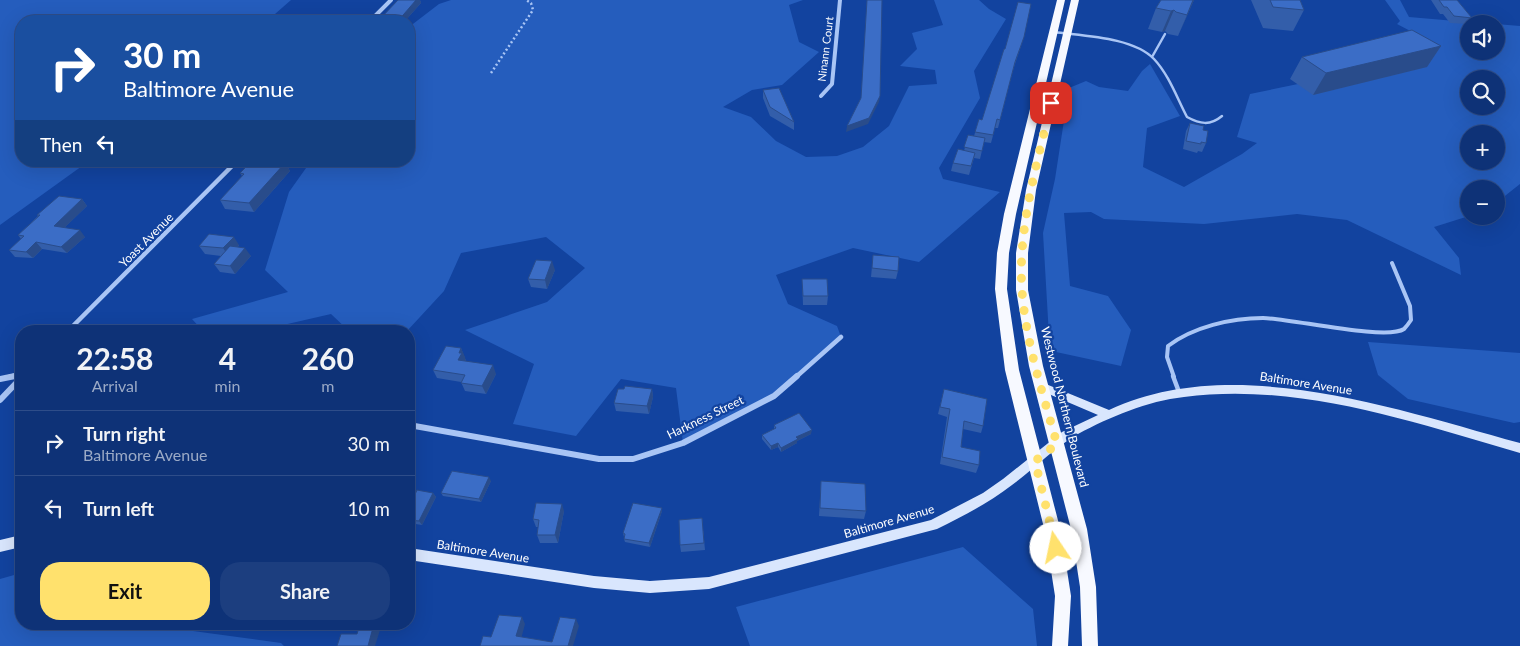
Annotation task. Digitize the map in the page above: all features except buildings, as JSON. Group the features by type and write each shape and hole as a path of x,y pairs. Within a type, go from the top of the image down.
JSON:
{"main road":[{"name":"Westwood Northern Boulevard","path":"1061,0 1060,33 1031,190 1022,253 1022,290 1028,329 1041,386 1079,529 1088,587 1090,646"},
{"name":"Westwood Northern Boulevard","path":"1060,646 1063,596 1053,532 1010,363 1001,289 1003,253 1010,214 1060,33 1074,0"}],"street":[{"path":"376,15 391,0"},
{"name":"Ninann Court","path":"821,96 832,84 840,0"},
{"name":"Yoast Avenue","path":"74,325 231,167"},
{"name":"Harkness Street","path":"415,425 599,459 633,459 683,443 774,396 841,338"},
{"path":"0,378 15,377"},
{"path":"0,400 15,383"},
{"path":"1041,386 1108,414"},
{"name":"Baltimore Avenue","path":"415,555 594,582 650,587 709,583 933,525 962,512 987,497 1073,432 1130,405 1179,392 1265,388 1301,393 1373,409 1520,448"},
{"path":"0,546 15,542"}],"lane":[{"path":"1060,33 1126,44 1152,57 1159,66 1187,117 1195,122 1208,124 1216,122 1222,116"},
{"path":"1152,57 1165,34"},
{"path":"1179,392 1167,356 1168,346 1176,338 1191,331 1249,319 1263,318 1369,332 1394,332 1404,329 1411,320 1410,306 1392,263"}],"path":[{"path":"491,73 533,10 531,3 526,0"}],"shaded area":[{"path":"0,0 291,0 274,15 15,15 15,167 81,167 0,225"},
{"path":"451,0 803,0 789,5 799,42 819,52 782,85 752,90 723,107 751,117 776,141 806,157 837,156 863,147 889,126 909,86 937,84 935,70 900,66 917,49 912,33 943,25 934,0 979,0 989,9 1006,19 974,71 980,98 939,168 943,179 1000,192 919,262 853,248 776,275 788,304 837,326 841,337 774,396 683,443 676,388 621,379 576,436 513,424 534,364 465,330 547,302 585,268 546,237 461,253 444,291 413,325 343,325 331,314 283,325 198,325 192,319 288,292 265,270 289,192 307,167 415,167 415,22 439,4"},
{"path":"1385,0 1400,0 1409,17 1460,21 1460,60 1505,60 1505,25 1520,26 1520,184 1505,196 1505,180 1460,180 1460,219 1434,227 1459,258 1461,275 1347,220 1297,214 1204,224 1104,219 1091,212 1064,213 1070,286 1108,296 1131,330 1121,366 1056,352 1049,336 1043,233 1055,179 1069,88 1086,81 1099,87 1128,91 1142,71 1150,64 1180,116 1147,128 1143,167 1184,187 1242,154 1257,143 1237,137 1250,94 1298,84 1418,35 1397,24 1400,21"},
{"path":"1368,342 1520,353 1520,422 1514,423 1408,399 1378,375"},
{"path":"963,547 1033,609 1037,646 750,646 736,607"},
{"path":"15,575 15,630 185,630 281,643 284,646 0,646 0,579"}],"route":[{"path":"1051,103 1026,217 1022,253 1022,290 1036,366 1057,444 1035,461 1056,548"}]}
